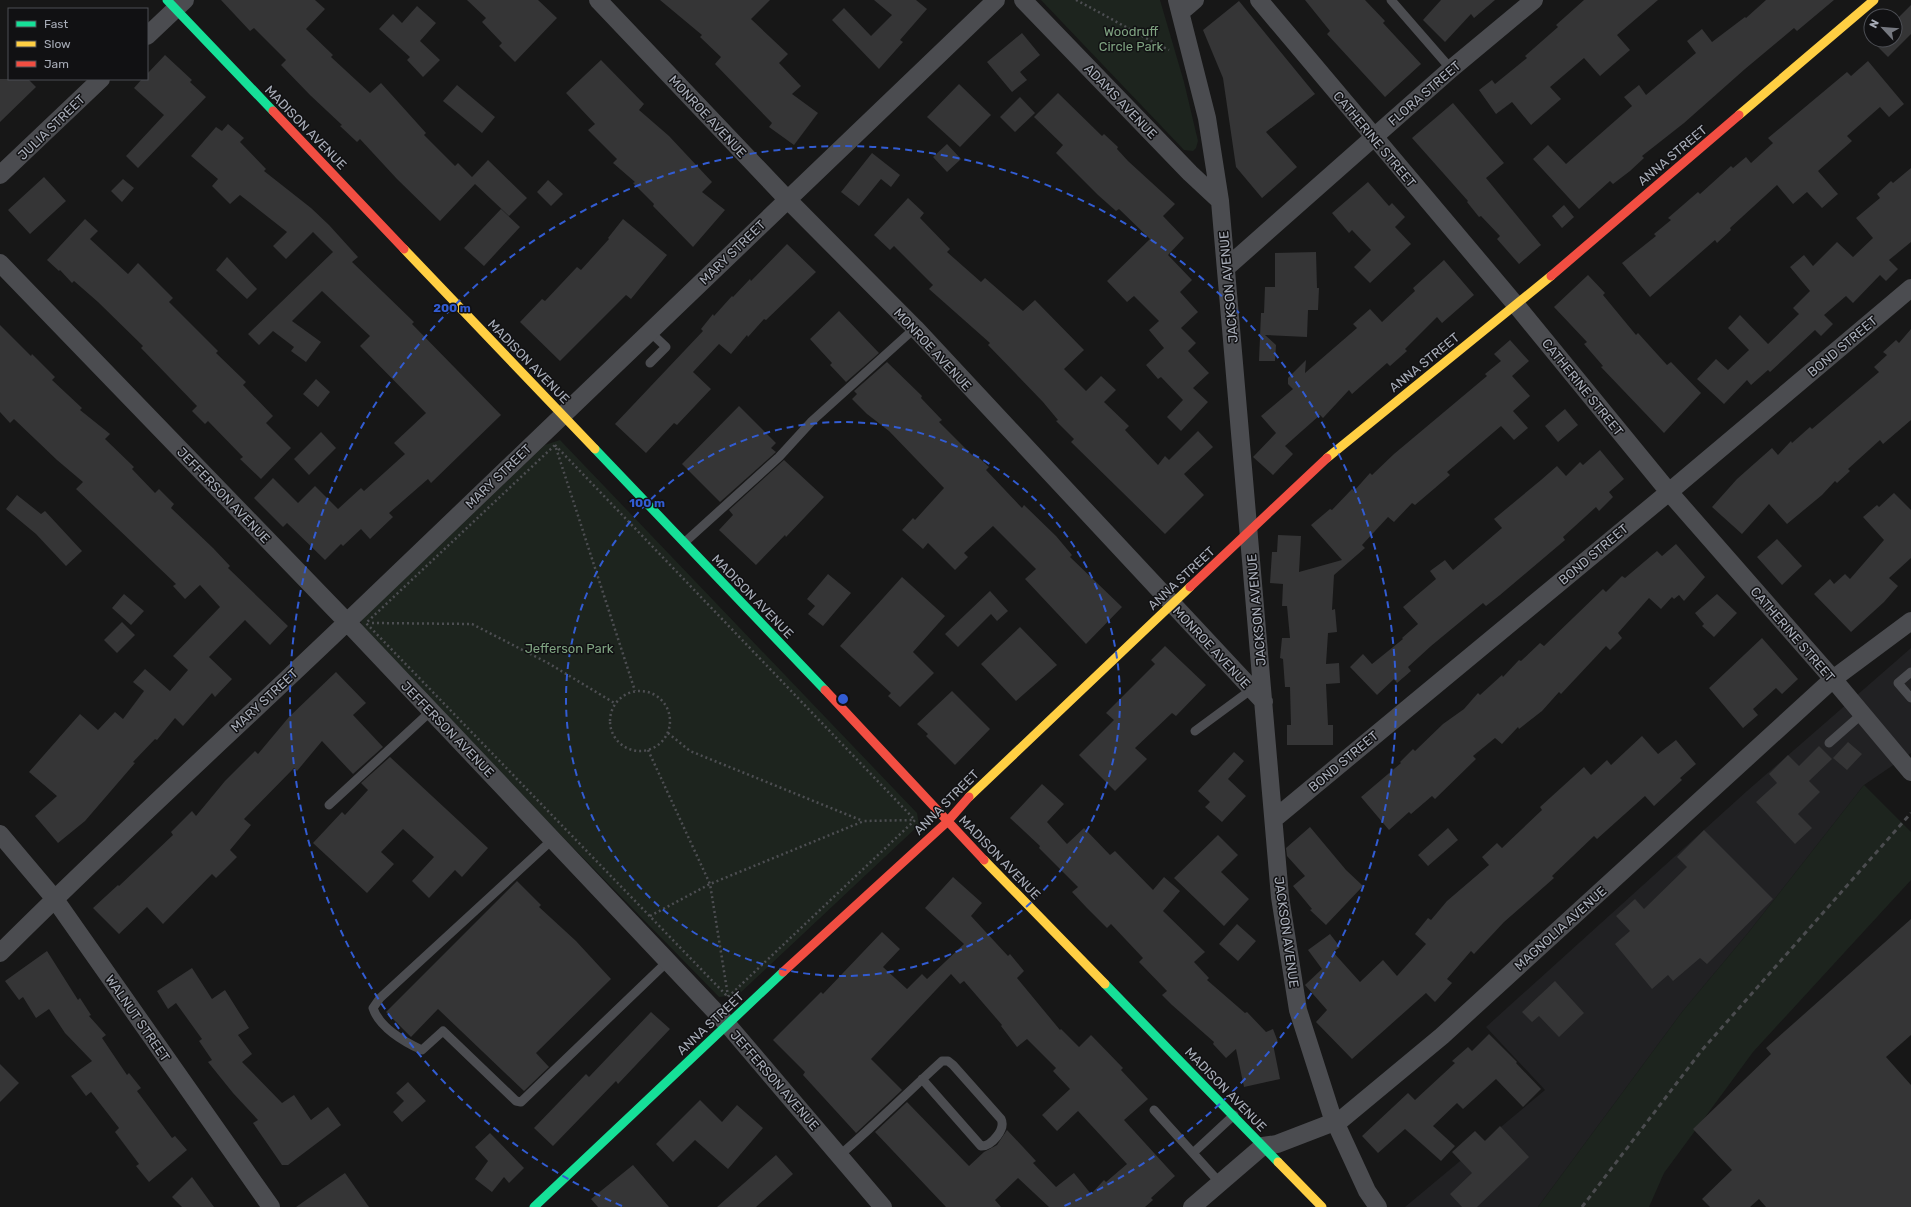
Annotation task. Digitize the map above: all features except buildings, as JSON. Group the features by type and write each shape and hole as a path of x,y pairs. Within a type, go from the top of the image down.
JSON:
{"street":[{"name":"MONROE AVENUE","path":"598,0 787,199 915,328 1258,696"},
{"name":"MARY STREET","path":"0,953 54,898 347,622 561,414 996,0"},
{"name":"ADAMS AVENUE","path":"1023,0 1190,173 1220,201"},
{"path":"1179,6 1195,0"},
{"name":"CATHERINE STREET","path":"1259,0 1516,305 1669,492 1833,679 1911,772"},
{"name":"FLORA STREET","path":"1226,268 1451,69 1534,0"},
{"name":"ANNA STREET","path":"541,1205 727,1024 947,822 970,795 1323,461 1516,305 1874,0"},
{"path":"148,35 176,3"},
{"name":"MADISON AVENUE","path":"176,3 561,414 809,673 947,822 1322,1207"},
{"name":"JACKSON AVENUE","path":"1179,6 1207,118 1220,201 1249,532 1258,696 1274,818 1280,896 1298,1010 1331,1113 1368,1191 1378,1207"},
{"name":"JULIA STREET","path":"0,175 101,80"},
{"name":"JEFFERSON AVENUE","path":"0,264 347,622 727,1024 883,1207"},
{"name":"BOND STREET","path":"1274,818 1669,492 1911,288"},
{"name":"MAGNOLIA AVENUE","path":"1192,1207 1263,1146 1277,1144 1342,1119 1442,1036 1833,679 1911,621"},
{"name":"WALNUT STREET","path":"0,834 54,898 271,1207"}],"lane":[{"path":"1391,0 1451,69"},
{"path":"684,543 779,457 812,421 915,328"},
{"path":"649,331 666,347 650,362"},
{"path":"1911,672 1898,683 1911,698"},
{"path":"1195,731 1258,696"},
{"path":"329,805 431,711"},
{"path":"1829,743 1862,714"},
{"path":"553,839 380,998 373,1008 376,1015 401,1040 422,1050 443,1031 516,1101 521,1102 668,961"},
{"path":"840,1155 922,1079 942,1061 948,1061 1001,1119 1003,1123 1001,1131 987,1145 980,1146 922,1079"},
{"path":"1154,1110 1220,1183"},
{"path":"1193,1153 1234,1115"}],"path":[{"path":"1076,0 1115,19 1145,38 1169,50"},
{"path":"366,623 555,445"},
{"path":"555,445 635,691"},
{"path":"555,445 915,820"},
{"path":"366,623 472,624 548,663 616,704"},
{"path":"366,623 728,997"},
{"path":"635,691 645,691 654,694 667,706 670,715 668,733 663,740 648,750 630,749 616,738 612,730 610,721 616,704 621,698 635,691"},
{"path":"668,733 690,751 864,821"},
{"path":"648,750 710,884 728,997"},
{"path":"649,916 710,884 864,821 915,820"},
{"path":"728,997 915,820"}],"shaded area":[{"path":"1911,648 1911,753 1864,785 1748,933 1682,1012 1538,1207 1405,1207 1545,1090 1486,1027 1747,791"}],"green space":[{"name":"Woodruff Circle Park","path":"1041,0 1160,0 1184,82 1198,141 1196,148 1193,151 1184,150"},
{"name":"Jefferson Park","path":"560,440 917,813 919,825 738,995 719,997 362,631 361,620 545,445"},
{"path":"1864,785 1911,832 1911,880 1753,1052 1664,1173 1649,1207 1538,1207 1682,1012 1748,933"}],"railway":[{"path":"1582,1207 1702,1050 1911,813"}],"traffic: fast":[{"path":"167,0 273,111"},
{"path":"595,449 825,690"},
{"path":"534,1207 783,972"},
{"path":"1105,984 1278,1162"}],"traffic: slow":[{"path":"1739,115 1874,0"},
{"path":"404,249 595,449"},
{"path":"1327,458 1551,276"},
{"path":"969,797 1190,587"},
{"path":"984,860 1105,984"},
{"path":"1278,1162 1322,1207"}],"traffic: jam":[{"path":"273,111 404,249"},
{"path":"1551,276 1739,115"},
{"path":"1190,587 1327,458"},
{"path":"825,690 984,860"},
{"path":"783,972 947,822 969,797"}]}
